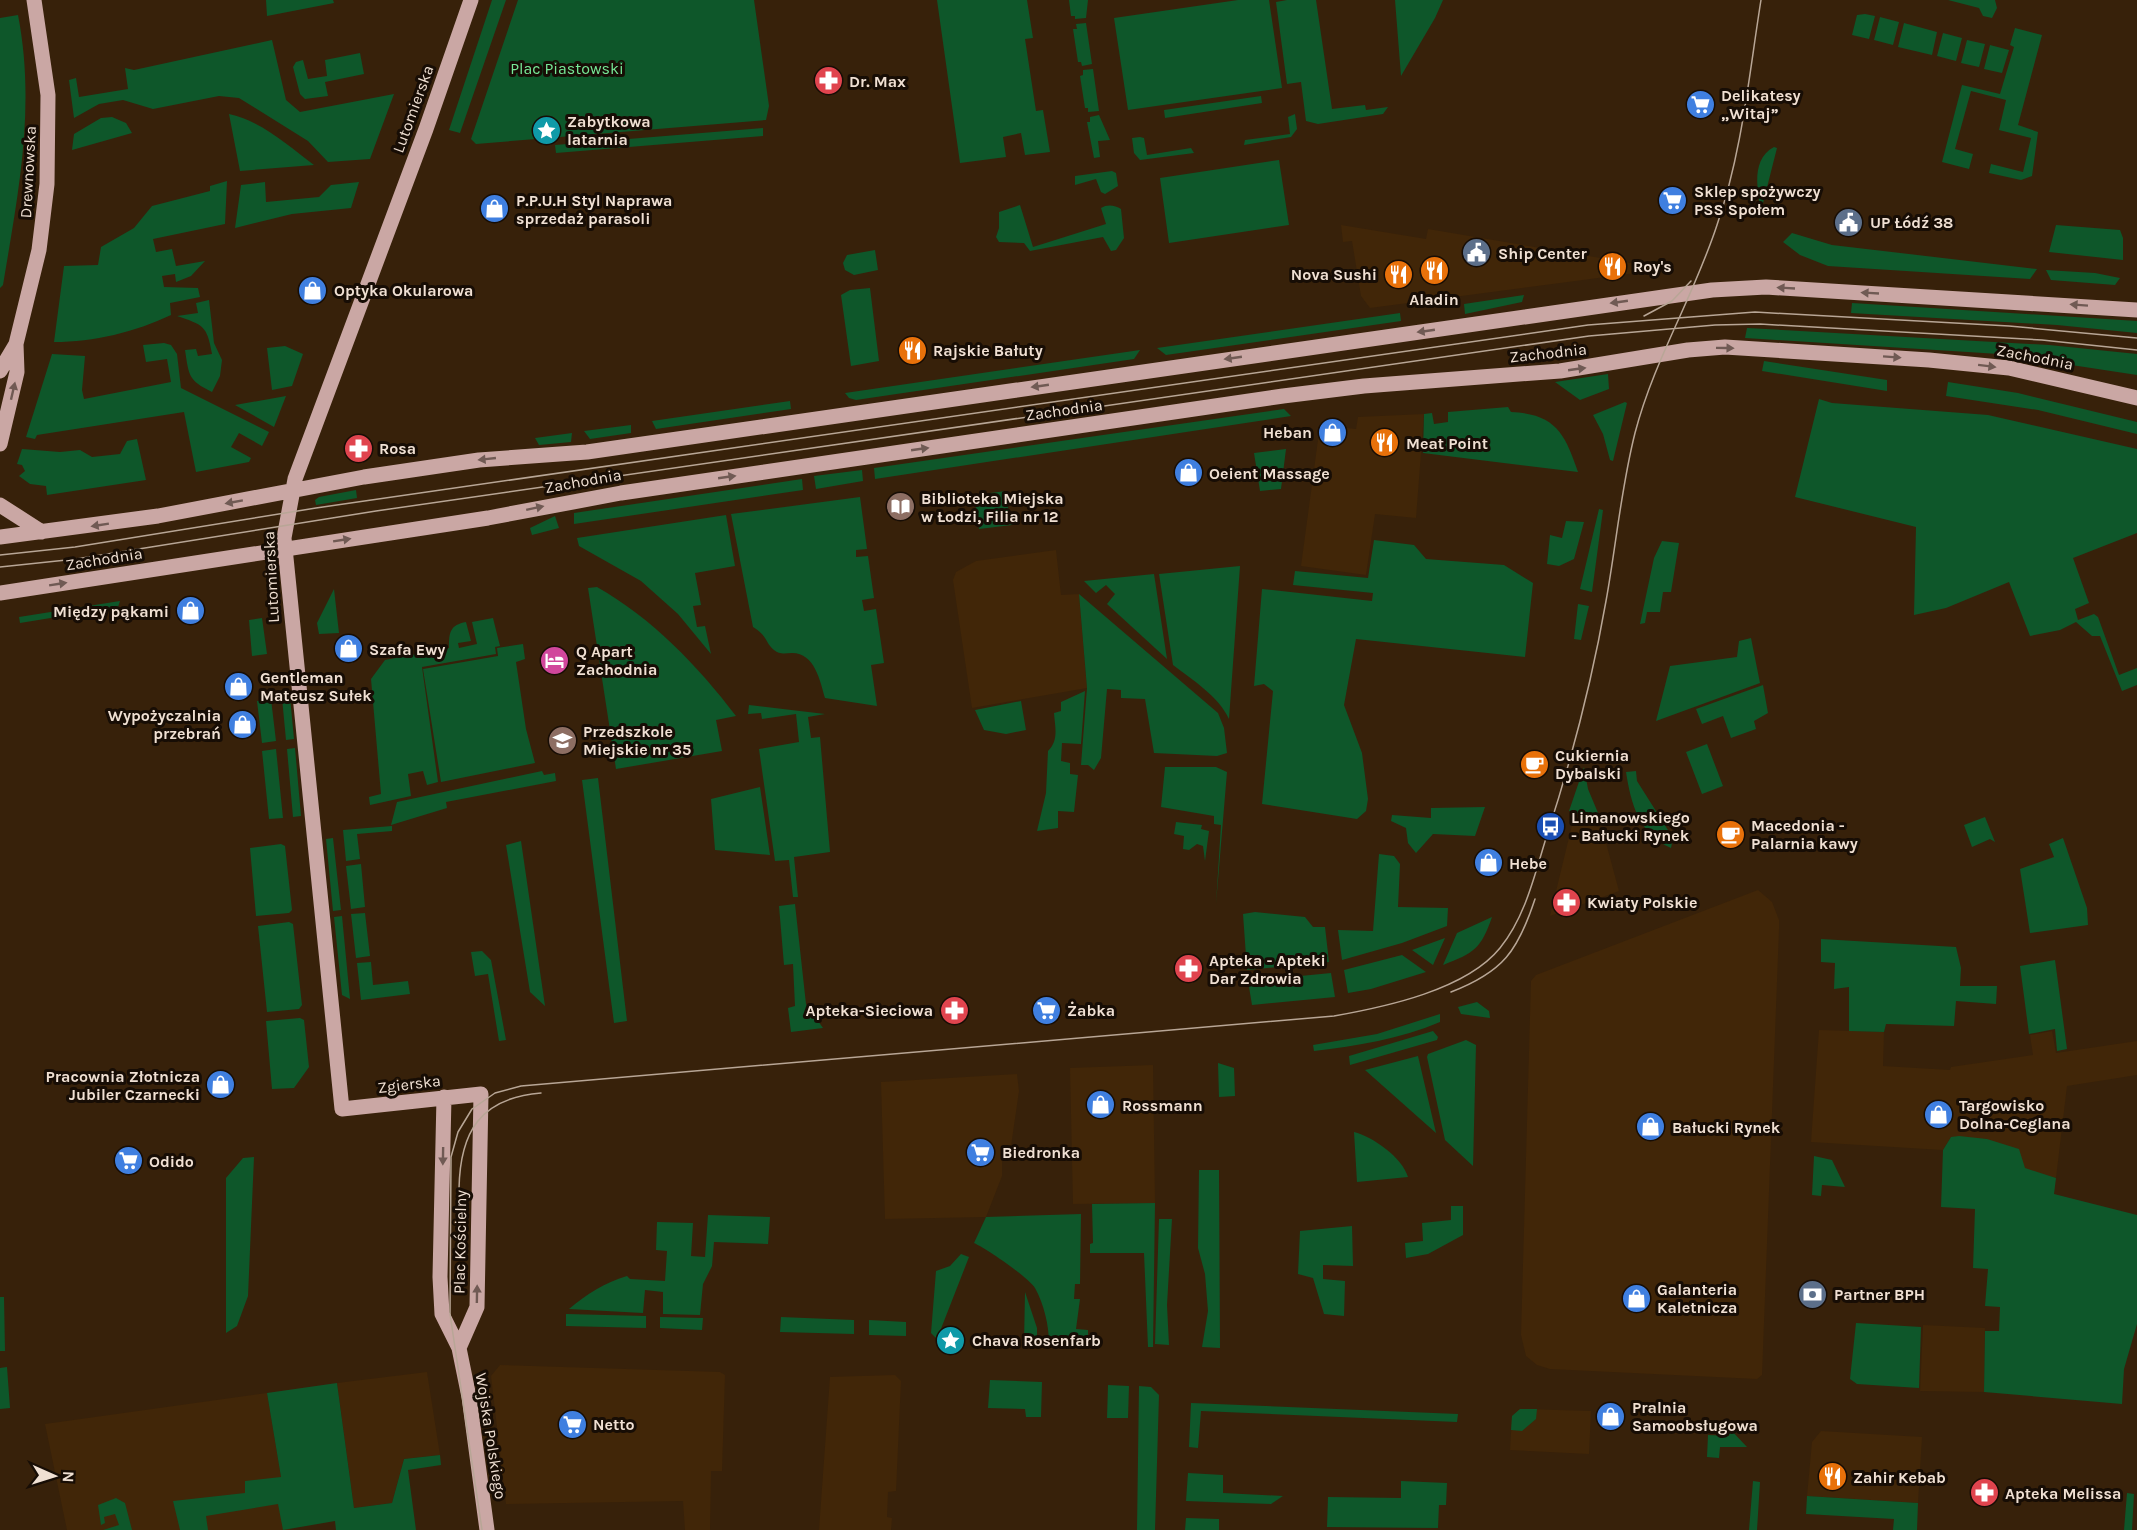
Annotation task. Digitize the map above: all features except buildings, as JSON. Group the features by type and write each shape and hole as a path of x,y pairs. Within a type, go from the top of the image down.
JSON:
{"main road":[{"name":"Drewnowska","path":"0,444 17,372 16,344 39,250 48,170 48,95 34,0"},
{"name":"Lutomierska","path":"342,1109 285,549 292,490 423,138 471,0"},
{"name":"Zachodnia","path":"0,537 158,516 292,490 479,460 587,452 1712,290 1789,288 2137,310"},
{"name":"Drewnowska","path":"0,371 16,344"},
{"name":"Zachodnia","path":"0,593 488,518 583,498 1272,398 1364,386 1560,371 1707,348 1960,362 2032,372 2137,398"},
{"path":"0,505 42,532"},
{"name":"Zgierska","path":"342,1109 481,1094"},
{"name":"Plac Kościelny","path":"459,1348 477,1307 481,1094"},
{"name":"Plac Kościelny","path":"444,1097 440,1297 444,1322 459,1348"},
{"name":"Wojska Polskiego","path":"459,1348 472,1419 487,1530"}],"shaded area":[{"path":"1341,225 1426,239 1428,229 1666,269 1370,308 1361,296 1352,241 1343,242"},
{"path":"1424,414 1416,518 1375,514 1366,575 1301,566 1320,425 1356,429 1358,417"},
{"path":"1056,550 1061,595 1079,594 1087,688 972,708 953,580 956,572 976,561"},
{"path":"1573,821 1602,828 1619,891 1550,916"},
{"name":"Bałucki Rynek","path":"1758,890 1772,902 1779,920 1762,1375 1757,1379 1550,1369 1537,1365 1526,1356 1521,1335 1531,981 1536,975"},
{"name":"Targowisko Dolna-Ceglana","path":"1819,1030 1884,1032 1883,1066 1950,1070 1951,1067 2033,1055 2030,1035 2052,1031 2056,1053 2137,1041 2137,1075 2067,1086 2056,1178 2025,1169 1987,1139 1951,1137 1943,1150 1811,1142"},
{"path":"1153,1065 1155,1203 1073,1204 1070,1068"},
{"path":"1017,1074 1019,1091 1009,1160 1002,1160 1002,1176 986,1217 885,1219 881,1082"},
{"path":"1923,1325 1985,1328 1984,1392 1920,1391"},
{"path":"500,1365 720,1372 725,1375 722,1471 711,1471 710,1530 685,1530 683,1501 506,1504 491,1376"},
{"path":"427,1372 440,1455 404,1459 392,1503 354,1508 337,1383"},
{"path":"895,1375 901,1381 896,1491 888,1492 887,1517 892,1518 891,1530 819,1530 830,1377"},
{"path":"267,1393 290,1530 67,1530 45,1424"},
{"path":"1520,1409 1591,1411 1589,1454 1510,1450 1512,1416"},
{"path":"1821,1431 1922,1437 1918,1503 1807,1496 1812,1442"}],"green space":[{"path":"266,0 333,0 334,3 267,16"},
{"path":"492,0 506,0 460,133 449,130"},
{"name":"Plac Piastowski","path":"518,0 754,0 769,106 766,120 476,144 471,139"},
{"path":"937,0 1027,0 1033,38 1025,39 1036,111 1043,110 1050,152 1025,155 1021,133 1003,137 1006,157 960,163"},
{"path":"1069,0 1088,0 1086,18 1075,19 1075,16 1071,16"},
{"path":"1238,0 1269,0 1282,88 1128,110 1114,18"},
{"path":"1316,0 1332,109 1365,105 1366,110 1388,107 1383,114 1318,124 1306,121 1301,82 1287,84 1276,2"},
{"path":"1395,0 1443,0 1401,76"},
{"path":"1948,0 1995,0 1997,8 1992,18 1983,16 1979,8"},
{"path":"18,15 25,83 23,150 3,285 0,288 0,18"},
{"path":"1857,15 1875,16 1869,39 1852,35"},
{"path":"1880,17 1899,22 1893,45 1874,40"},
{"path":"1086,23 1092,64 1082,66 1081,62 1078,62 1073,29 1077,29 1076,24"},
{"path":"1904,23 1937,32 1932,55 1898,47"},
{"path":"2015,28 2042,35 2018,125 2038,132 2032,176 2021,180 1989,173 1991,164 2023,172 2031,138 1999,130 2006,100 1971,91 1955,149 1973,154 1969,169 1942,162 1962,85 2000,94 2014,47 2010,45"},
{"path":"1943,33 1962,38 1956,61 1937,56"},
{"path":"272,40 286,100 300,112 394,94 370,159 328,162 308,141 239,98 219,96 153,109 123,100 99,104 74,118 69,80 76,78 79,97 128,89 125,68 134,70"},
{"path":"1967,40 1985,44 1979,67 1961,63"},
{"path":"1990,45 2009,50 2002,73 1984,69"},
{"path":"360,53 364,74 325,82 328,96 305,99 300,94 293,67 296,62 303,60 308,79 327,76 325,60"},
{"path":"1093,69 1099,111 1088,112 1088,108 1085,108 1080,76 1083,75 1083,70"},
{"path":"1261,96 1262,103 1165,118 1164,110"},
{"path":"229,114 263,128 314,165 240,171"},
{"path":"1295,114 1297,129 1291,137 1244,145 1245,140 1290,134 1288,117"},
{"path":"1099,115 1110,140 1098,141 1100,157 1094,158 1087,122 1090,122 1090,117"},
{"path":"112,117 126,123 132,133 72,150 74,134 101,118"},
{"path":"763,128 763,136 556,153 555,145"},
{"path":"1132,138 1144,138 1147,155 1191,148 1194,153 1140,160 1134,153"},
{"path":"1774,147 1777,148 1761,211 1757,176 1762,159"},
{"path":"1279,160 1289,225 1169,243 1160,178"},
{"path":"1112,171 1116,173 1118,186 1105,194 1101,192 1096,179 1075,185 1075,176"},
{"path":"227,181 225,224 153,239 156,252 172,249 176,266 205,261 191,276 176,282 175,274 162,276 164,287 198,288 200,297 170,303 171,315 129,331 99,338 54,342 64,266 98,265 101,247 134,228 152,206 210,191 210,186"},
{"path":"265,182 266,202 319,197 331,185 359,182 351,208 292,214 235,228 241,185"},
{"path":"1020,205 1033,247 1106,224 1101,208 1108,206 1121,209 1124,238 1116,250 1111,251 1103,237 1030,251 1024,243 999,242 996,237 999,228 999,212"},
{"path":"2056,225 2120,230 2123,238 2123,260 2049,252"},
{"path":"1792,233 1832,245 2037,269 2030,279 1828,266 1800,255 1783,242"},
{"path":"875,250 878,270 854,275 845,270 843,263 847,255"},
{"path":"2046,270 2095,273 2120,278 2115,285 2051,280"},
{"path":"870,288 879,361 851,366 841,295 850,290"},
{"path":"1524,295 1522,302 1465,314 1464,304"},
{"path":"209,300 214,343 222,360 220,376 212,392 198,384 191,376 185,350 196,349 198,356 212,354 206,332 198,324 177,316 198,313 196,303"},
{"path":"1852,303 2137,321 2137,333 2057,325 1851,313"},
{"path":"1400,313 1401,321 1166,355 1157,348"},
{"path":"1747,328 2049,345 2137,354 2137,375 1999,354 1745,338"},
{"path":"164,343 171,345 177,354 181,388 269,432 262,446 239,433 231,447 251,458 249,462 196,472 184,412 37,435 35,439 26,437 52,354 85,356 82,390 84,399 171,382 167,359 146,362 143,345"},
{"path":"285,346 303,354 292,386 272,390 267,348"},
{"path":"1140,350 1134,359 856,400 849,398 845,393"},
{"path":"1764,361 1887,380 1887,391 1762,371"},
{"path":"1608,374 1609,389 1580,400 1555,382"},
{"path":"1948,382 2018,393 2137,422 2137,434 2038,410 1946,396"},
{"path":"286,396 274,427 235,405"},
{"path":"1819,399 1832,403 1988,415 2137,449 2137,533 2073,558 2089,603 2075,609 2078,620 2094,614 2098,617 2119,675 2137,668 2137,685 2122,691 2100,636 2092,636 2076,622 2060,630 2030,636 2009,582 1946,608 1914,615 1916,527 1795,497"},
{"path":"790,401 791,409 656,429 652,421"},
{"path":"1627,403 1613,461 1610,460 1603,434 1593,415"},
{"path":"1508,407 1511,412 1539,417 1556,428 1568,447 1578,472 1423,453 1424,414 1432,413 1434,424 1448,422 1448,412"},
{"path":"1284,409 1291,416 875,479 874,468"},
{"path":"631,425 631,433 590,439 584,431"},
{"path":"572,433 571,442 539,445 535,438"},
{"path":"137,439 146,480 47,495 46,486 30,484 19,476 25,471 22,465 17,464 22,449 60,452 80,450 92,457 120,454 127,441"},
{"path":"1286,449 1281,489 1260,491 1254,453"},
{"path":"862,470 863,481 816,489 814,476"},
{"path":"802,479 803,490 574,524 574,513"},
{"path":"356,490 357,498 316,505 315,500 319,497"},
{"path":"1006,491 1009,516 1015,518 1019,524 979,529 974,495"},
{"path":"860,497 867,549 856,550 856,557 868,556 874,598 862,600 864,611 876,609 884,663 871,665 877,706 825,698 815,669 806,658 800,654 776,652 761,633 753,627 731,514"},
{"path":"1599,509 1603,510 1592,592 1580,589"},
{"path":"726,515 735,566 695,573 701,605 693,606 697,627 705,626 711,654 678,614 641,581 579,546 577,538"},
{"path":"555,516 559,528 532,535 530,528"},
{"path":"1566,521 1584,522 1574,559 1559,566 1547,564 1550,535 1562,538"},
{"path":"1374,540 1414,545 1426,559 1504,565 1533,583 1525,657 1356,639 1344,705 1362,753 1368,799 1366,811 1357,819 1262,804 1273,691 1264,684 1254,686 1262,589 1372,601 1373,593 1293,585 1295,571 1368,578"},
{"path":"1662,541 1679,543 1671,592 1663,592 1660,612 1647,612 1645,623 1640,624 1654,558"},
{"path":"1240,566 1229,719 1212,696 1173,665 1159,574"},
{"path":"1154,574 1167,659 1107,604 1115,594 1106,585 1096,593 1084,581"},
{"path":"597,587 637,613 673,644 736,716 716,720 722,751 616,769 588,588"},
{"path":"334,589 339,633 319,634 317,623"},
{"path":"1079,594 1218,713 1224,728 1227,753 1217,756 1154,753 1145,699 1121,698 1121,690 1107,689 1101,758 1094,770 1088,765 1081,765 1087,688"},
{"path":"120,601 118,607 20,623 19,617"},
{"path":"1578,604 1589,606 1581,640 1574,639"},
{"path":"262,618 267,654 252,656 249,620"},
{"path":"493,618 500,646 495,647 496,654 422,667 438,782 427,785 423,771 408,774 411,796 370,805 369,797 381,794 371,679 385,660 449,648 451,630 461,623 466,622 471,641 458,643 459,648 477,644 472,622"},
{"path":"1751,638 1760,683 1656,721 1670,666 1737,657 1739,641"},
{"path":"523,644 525,659 516,662 526,729 535,763 441,782 423,669 498,656 497,648"},
{"path":"1763,685 1768,713 1754,721 1756,729 1731,738 1723,716 1702,724 1696,709"},
{"path":"1085,691 1081,744 1062,743 1061,761 1070,763 1070,774 1078,775 1074,812 1058,811 1058,828 1037,831 1046,793 1048,751 1055,738 1054,713 1061,711 1061,702"},
{"path":"290,697 294,739 286,740 282,698"},
{"path":"271,699 276,741 262,743 257,701"},
{"path":"1021,701 1026,730 1006,734 984,730 975,710"},
{"path":"749,705 825,714 808,717 811,738 820,737 830,852 794,857 798,897 793,897 789,860 775,861 759,749 799,742 796,714 762,719 761,713 748,714"},
{"path":"1707,744 1723,786 1702,794 1686,752"},
{"path":"295,748 301,816 293,817 287,749"},
{"path":"276,749 283,818 269,819 262,751"},
{"path":"1165,767 1216,767 1227,772 1216,904 1221,825 1214,824 1214,816 1161,807"},
{"path":"1584,767 1588,789 1601,820 1569,811"},
{"path":"542,771 544,775 555,773 556,781 446,802 447,808 391,825 397,802"},
{"path":"1636,771 1637,781 1673,838 1671,848 1651,835 1638,817 1626,772"},
{"path":"598,778 627,1021 614,1023 582,780"},
{"path":"760,787 770,855 715,850 711,799"},
{"path":"1485,807 1475,836 1433,834 1416,853 1408,843 1406,828 1391,821 1392,815 1431,818 1431,808"},
{"path":"1985,817 1995,842 1990,839 1972,847 1964,825"},
{"path":"1176,822 1202,825 1201,829 1209,831 1205,861 1203,846 1197,844 1189,850 1183,849 1184,836 1174,834"},
{"path":"392,826 392,831 357,834 360,859 346,861 343,830"},
{"path":"333,838 341,910 333,911 326,839"},
{"path":"2063,838 2087,908 2088,925 2030,933 2020,869 2054,857 2049,844"},
{"path":"521,841 545,1006 530,992 506,845"},
{"path":"281,844 285,846 292,910 289,913 256,916 250,848"},
{"path":"1379,854 1394,856 1400,864 1398,907 1448,908 1447,926 1402,943 1342,960 1338,930 1373,931"},
{"path":"361,864 365,907 351,909 346,866"},
{"path":"795,904 806,1004 823,1028 791,1032 788,1008 795,1006 793,964 784,965 779,906"},
{"path":"1255,912 1305,917 1313,927 1325,927 1329,962 1247,970 1243,914"},
{"path":"365,913 370,956 356,958 351,914"},
{"path":"342,916 350,999 342,995 334,917"},
{"path":"1492,917 1484,936 1475,948 1462,957 1443,965 1457,933"},
{"path":"289,922 293,924 302,1005 299,1009 267,1012 258,926"},
{"path":"1445,938 1433,965 1412,950"},
{"path":"1821,939 1956,947 1961,968 1960,986 1997,986 1996,1004 1956,1001 1954,1026 1886,1024 1884,1032 1849,1031 1849,987 1834,989 1835,963 1821,962"},
{"path":"482,951 491,960 506,1040 499,1041 488,974 475,976 471,952"},
{"path":"1402,955 1426,972 1371,989 1348,993 1344,970"},
{"path":"2055,960 2067,1049 2057,1051 2055,1029 2029,1034 2020,966"},
{"path":"371,962 373,985 408,981 410,994 361,1000 357,963"},
{"path":"1331,973 1335,997 1252,1005 1248,981"},
{"path":"1477,1002 1489,1011 1490,1018 1461,1014 1458,1007"},
{"path":"1440,1014 1440,1022 1409,1033 1362,1044 1314,1051 1313,1045 1377,1034"},
{"path":"300,1018 304,1020 309,1067 294,1088 272,1089 266,1021"},
{"path":"1433,1031 1438,1037 1437,1040 1350,1065 1349,1056"},
{"path":"1466,1040 1476,1045 1473,1166 1445,1140 1427,1057 1428,1054"},
{"path":"1418,1056 1436,1133 1365,1070"},
{"path":"1218,1063 1234,1068 1235,1096 1219,1097"},
{"path":"1354,1132 1370,1138 1386,1149 1400,1162 1408,1177 1357,1182"},
{"path":"1951,1137 1987,1139 2019,1149 2025,1168 2056,1178 2054,1194 2137,1215 2137,1324 2124,1369 2122,1404 1984,1392 1985,1331 1999,1331 2000,1307 1985,1306 1988,1269 1973,1268 1975,1209 1941,1207 1943,1150"},
{"path":"1814,1156 1832,1160 1845,1187 1822,1185 1821,1196 1812,1195"},
{"path":"254,1157 248,1296 237,1326 226,1333 226,1178 243,1158"},
{"path":"1199,1170 1219,1170 1220,1348 1202,1347 1208,1311 1205,1274 1198,1248"},
{"path":"1155,1203 1153,1347 1148,1347 1144,1253 1090,1253 1090,1244 1093,1243 1092,1204"},
{"path":"1451,1206 1463,1206 1463,1235 1428,1254 1406,1258 1405,1243 1423,1241 1422,1223 1451,1220"},
{"path":"1081,1214 1080,1284 1075,1284 1074,1299 1080,1299 1076,1329 1088,1330 1088,1345 1049,1343 1045,1315 1035,1288 1007,1264 974,1243 986,1217"},
{"path":"708,1215 770,1217 768,1244 714,1242 712,1266 703,1284 700,1315 663,1314 663,1292 645,1290 643,1313 569,1309 596,1290 627,1276 630,1279 665,1281 667,1251 656,1250 657,1222 693,1223 691,1256 705,1257"},
{"path":"1159,1219 1172,1219 1167,1305 1169,1345 1155,1344"},
{"path":"1352,1226 1353,1266 1323,1265 1323,1279 1345,1281 1344,1316 1324,1314 1313,1278 1298,1274 1300,1231"},
{"path":"961,1254 969,1257 937,1339 931,1333 936,1271 950,1266"},
{"path":"1025,1292 1037,1328 1037,1343 1024,1343"},
{"path":"0,1297 4,1297 5,1351 0,1351"},
{"path":"566,1314 646,1316 646,1328 566,1326"},
{"path":"660,1317 703,1318 702,1330 660,1328"},
{"path":"781,1317 854,1320 854,1334 780,1332"},
{"path":"869,1320 906,1322 906,1336 869,1335"},
{"path":"1856,1323 1921,1327 1919,1388 1857,1384 1850,1379"},
{"path":"7,1367 10,1408 0,1409 0,1368"},
{"path":"990,1380 1042,1382 1041,1417 1026,1417 1025,1409 988,1408"},
{"path":"337,1383 354,1508 392,1503 404,1459 440,1455 441,1465 408,1470 416,1530 336,1530 335,1521 283,1530 278,1504 206,1516 208,1530 180,1530 173,1501 245,1493 245,1481 281,1477 267,1393"},
{"path":"1108,1385 1129,1386 1128,1418 1107,1418"},
{"path":"1139,1386 1151,1387 1159,1395 1155,1530 1137,1530"},
{"path":"1191,1403 1458,1414 1457,1422 1201,1411 1198,1448 1189,1447"},
{"path":"1520,1409 1537,1409 1536,1419 1522,1431 1511,1430 1512,1416"},
{"path":"1730,1429 1747,1447 1720,1447 1719,1458 1707,1457 1708,1435 1729,1436"},
{"path":"1188,1473 1223,1475 1223,1493 1283,1496 1271,1504 1186,1501"},
{"path":"1401,1481 1447,1483 1446,1505 1439,1505 1438,1528 1327,1527 1328,1497 1401,1498"},
{"path":"1753,1481 1760,1482 1757,1530 1749,1530"},
{"path":"2127,1493 2134,1494 2132,1530 2124,1530"},
{"path":"1807,1496 1918,1503 1917,1530 1893,1530 1894,1519 1806,1514"},
{"path":"116,1498 125,1503 132,1530 103,1530 119,1525 115,1514 104,1517 105,1523 101,1525 98,1505"},
{"path":"1186,1518 1219,1519 1219,1530 1185,1530"}],"tram line":[{"path":"482,1530 450,1314 451,1157 458,1132 472,1109 495,1093 521,1086 1334,1016 1400,1002 1446,986 1485,963 1500,948 1517,922 1529,894 1573,748 1588,690 1610,580 1626,475 1643,406 1708,251 1726,198 1744,114 1761,0"},
{"path":"1644,316 1672,301 1691,281"},
{"path":"0,555 75,547 316,508 1588,325 1755,312 2009,326 2137,338"},
{"path":"0,567 76,559 376,511 1589,336 1715,325 1760,324 2042,340 2137,350"},
{"path":"1451,992 1484,976 1506,958 1522,933 1535,899"},
{"path":"459,1189 464,1151 469,1135 478,1122 503,1102 520,1096 541,1093"}],"place":[{"name":"Dr. Max","path":"828,81"},
{"name":"Delikatesy „Witaj”","path":"1700,104"},
{"name":"Zabytkowa latarnia","path":"546,130"},
{"name":"Sklep spożywczy PSS Społem","path":"1673,200"},
{"name":"P.P.U.H Styl Naprawa sprzedaż parasoli","path":"495,209"},
{"name":"UP Łódź 38","path":"1849,222"},
{"name":"Ship Center","path":"1477,253"},
{"name":"Roy's","path":"1612,266"},
{"name":"Aladin","path":"1434,271"},
{"name":"Nova Sushi","path":"1398,274"},
{"name":"Optyka Okularowa","path":"313,290"},
{"name":"Rajskie Bałuty","path":"912,350"},
{"name":"Heban","path":"1333,432"},
{"name":"Meat Point","path":"1385,443"},
{"name":"Rosa","path":"358,448"},
{"name":"Oeient Massage","path":"1188,473"},
{"name":"Biblioteka Miejska w Łodzi, Filia nr 12","path":"900,507"},
{"name":"Między pąkami","path":"190,611"},
{"name":"Szafa Ewy","path":"348,649"},
{"name":"Q Apart Zachodnia","path":"555,660"},
{"name":"Gentleman Mateusz Sułek","path":"239,686"},
{"name":"Wypożyczalnia przebrań","path":"242,724"},
{"name":"Przedszkole Miejskie nr 35","path":"562,740"},
{"name":"Cukiernia Dybalski","path":"1534,764"},
{"name":"Limanowskiego - Bałucki Rynek","path":"1550,826"},
{"name":"Macedonia - Palarnia kawy","path":"1730,834"},
{"name":"Hebe","path":"1488,863"},
{"name":"Kwiaty Polskie","path":"1566,902"},
{"name":"Apteka - Apteki Dar Zdrowia","path":"1188,969"},
{"name":"Apteka-Sieciowa","path":"954,1010"},
{"name":"Żabka","path":"1046,1010"},
{"name":"Pracownia Złotnicza Jubiler Czarnecki","path":"221,1085"},
{"name":"Rossmann","path":"1101,1105"},
{"name":"Targowisko Dolna-Ceglana","path":"1938,1114"},
{"name":"Bałucki Rynek","path":"1651,1127"},
{"name":"Biedronka","path":"981,1152"},
{"name":"Odido","path":"128,1161"},
{"name":"Partner BPH","path":"1813,1294"},
{"name":"Galanteria Kaletnicza","path":"1636,1298"},
{"name":"Chava Rosenfarb","path":"951,1340"},
{"name":"Pralnia Samoobsługowa","path":"1611,1416"},
{"name":"Netto","path":"572,1424"},
{"name":"Zahir Kebab","path":"1832,1477"},
{"name":"Apteka Melissa","path":"1984,1493"}]}
